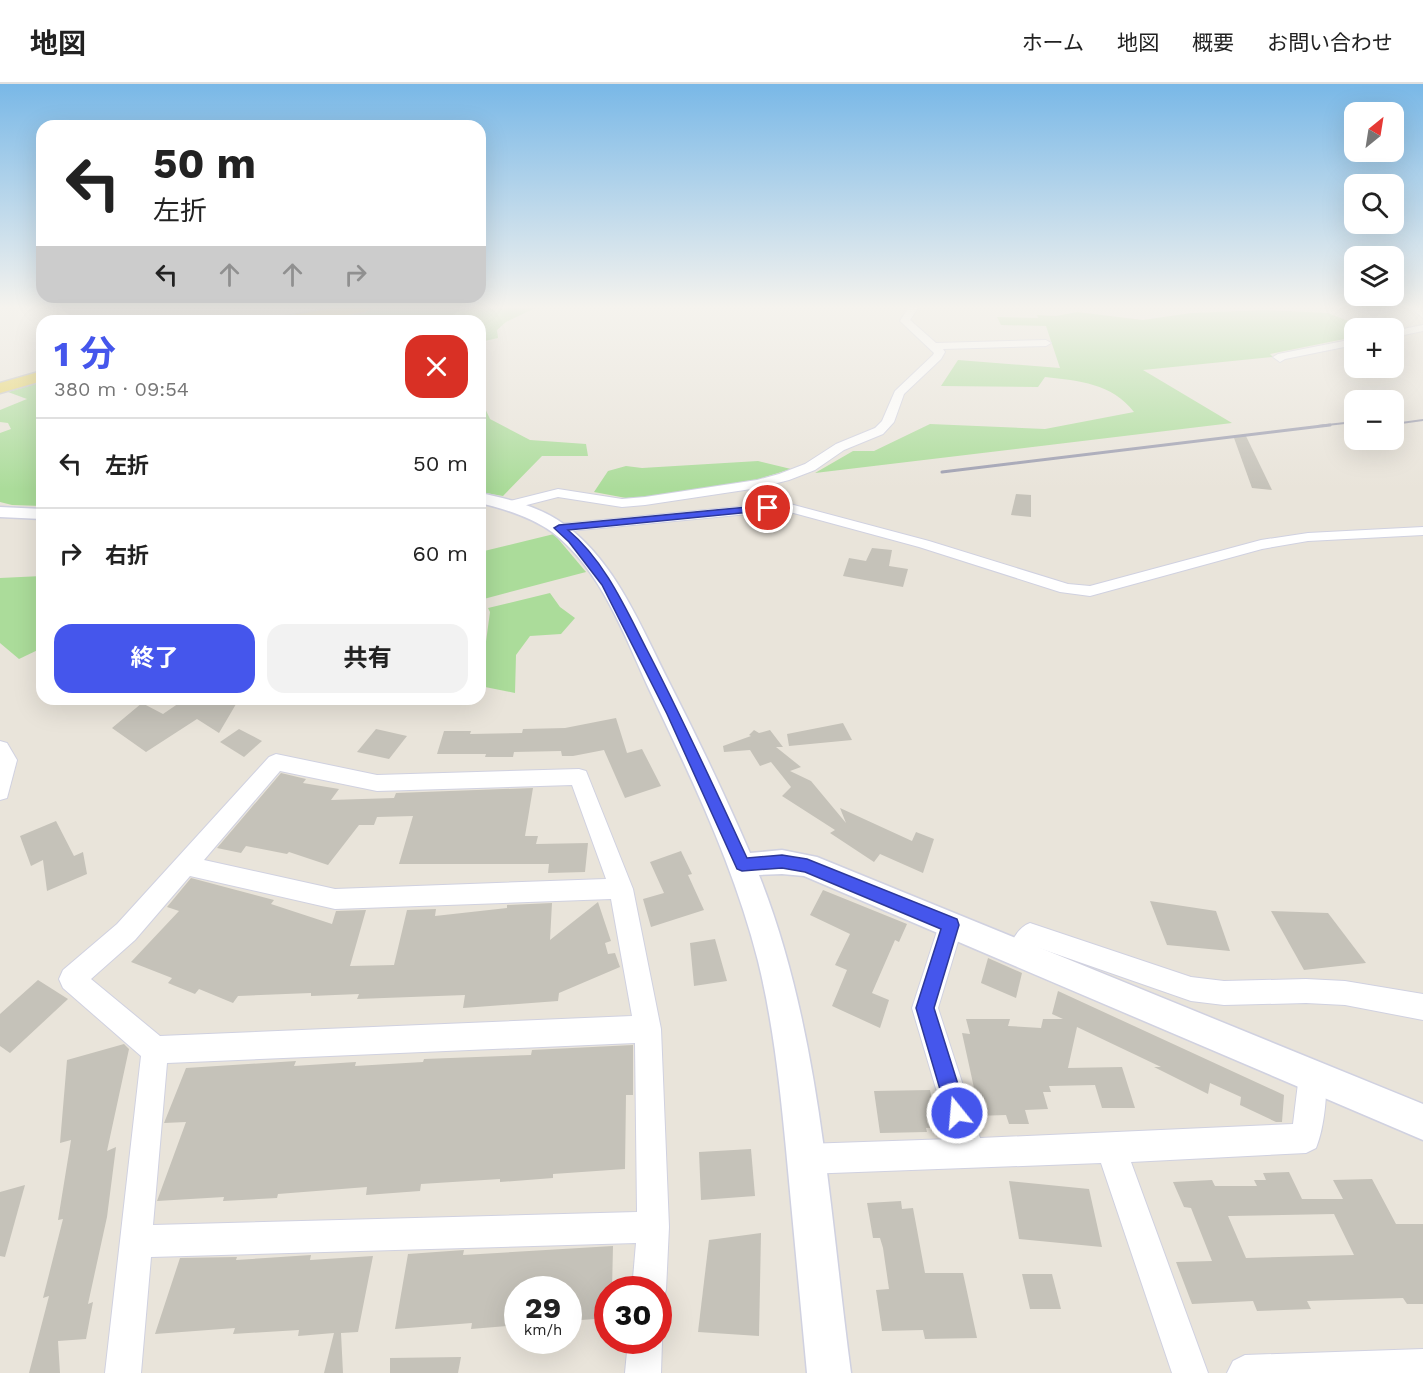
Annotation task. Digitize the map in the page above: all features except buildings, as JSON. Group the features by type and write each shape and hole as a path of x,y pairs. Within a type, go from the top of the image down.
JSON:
{"main road":[{"path":"0,388 36,378"}],"street":[{"path":"511,505 558,493 622,503 645,501 758,484 810,467 840,447 879,431 888,422 899,393 924,368"},
{"path":"486,499 511,505 540,516 559,528 573,540 607,584 674,714 742,865 773,961 795,1070 829,1373"},
{"path":"559,528 768,508 790,508 924,544 1066,589 1090,591 1261,545 1308,537 1423,531"},
{"path":"0,512 36,514"},
{"path":"0,748 7,760 0,792"},
{"path":"648,1029 155,1050 72,979 126,932 276,762 377,783 579,777 621,889 648,1029 653,1227 650,1276"},
{"path":"742,865 782,862 807,865 1423,1122"},
{"path":"184,865 335,899 621,889"},
{"path":"951,925 925,1008 970,1154"},
{"path":"1019,953 1030,934 1191,989 1224,993 1306,991 1345,993 1423,1007"},
{"path":"123,1373 155,1050"},
{"path":"805,1159 970,1154 1306,1138 1313,1075"},
{"path":"1111,1148 1190,1373"},
{"path":"136,1241 653,1227"},
{"path":"643,1373 644,1354"},
{"path":"1245,1373 1423,1366"}],"green space":[{"path":"953,368 1161,368 1143,370 1232,423 815,473 853,451 874,451 930,424 1045,429 1134,412 1115,395 1094,385 1045,377 1038,387 941,386"},
{"path":"36,384 36,506 0,502 0,433 11,429 8,423 0,422 0,410 27,399 8,392"},
{"path":"486,410 490,419 530,440 586,444 588,456 542,456 503,496 486,493"},
{"path":"758,461 791,469 759,479 655,496 626,498 594,492 608,471 626,466 642,468"},
{"path":"554,534 586,572 486,598 486,551"},
{"path":"36,576 36,651 19,659 0,643 0,578"},
{"path":"550,593 560,607 575,618 561,634 530,636 516,655 515,693 486,687 486,642 490,612 488,608"}],"railway":[{"path":"1404,423 1423,420"},
{"path":"1318,426 1344,423"},
{"path":"942,472 1330,425"}],"route":[{"path":"768,508 559,528 573,540 607,584 674,714 742,865 782,862 807,865 951,925 925,1008 957,1113"}]}
